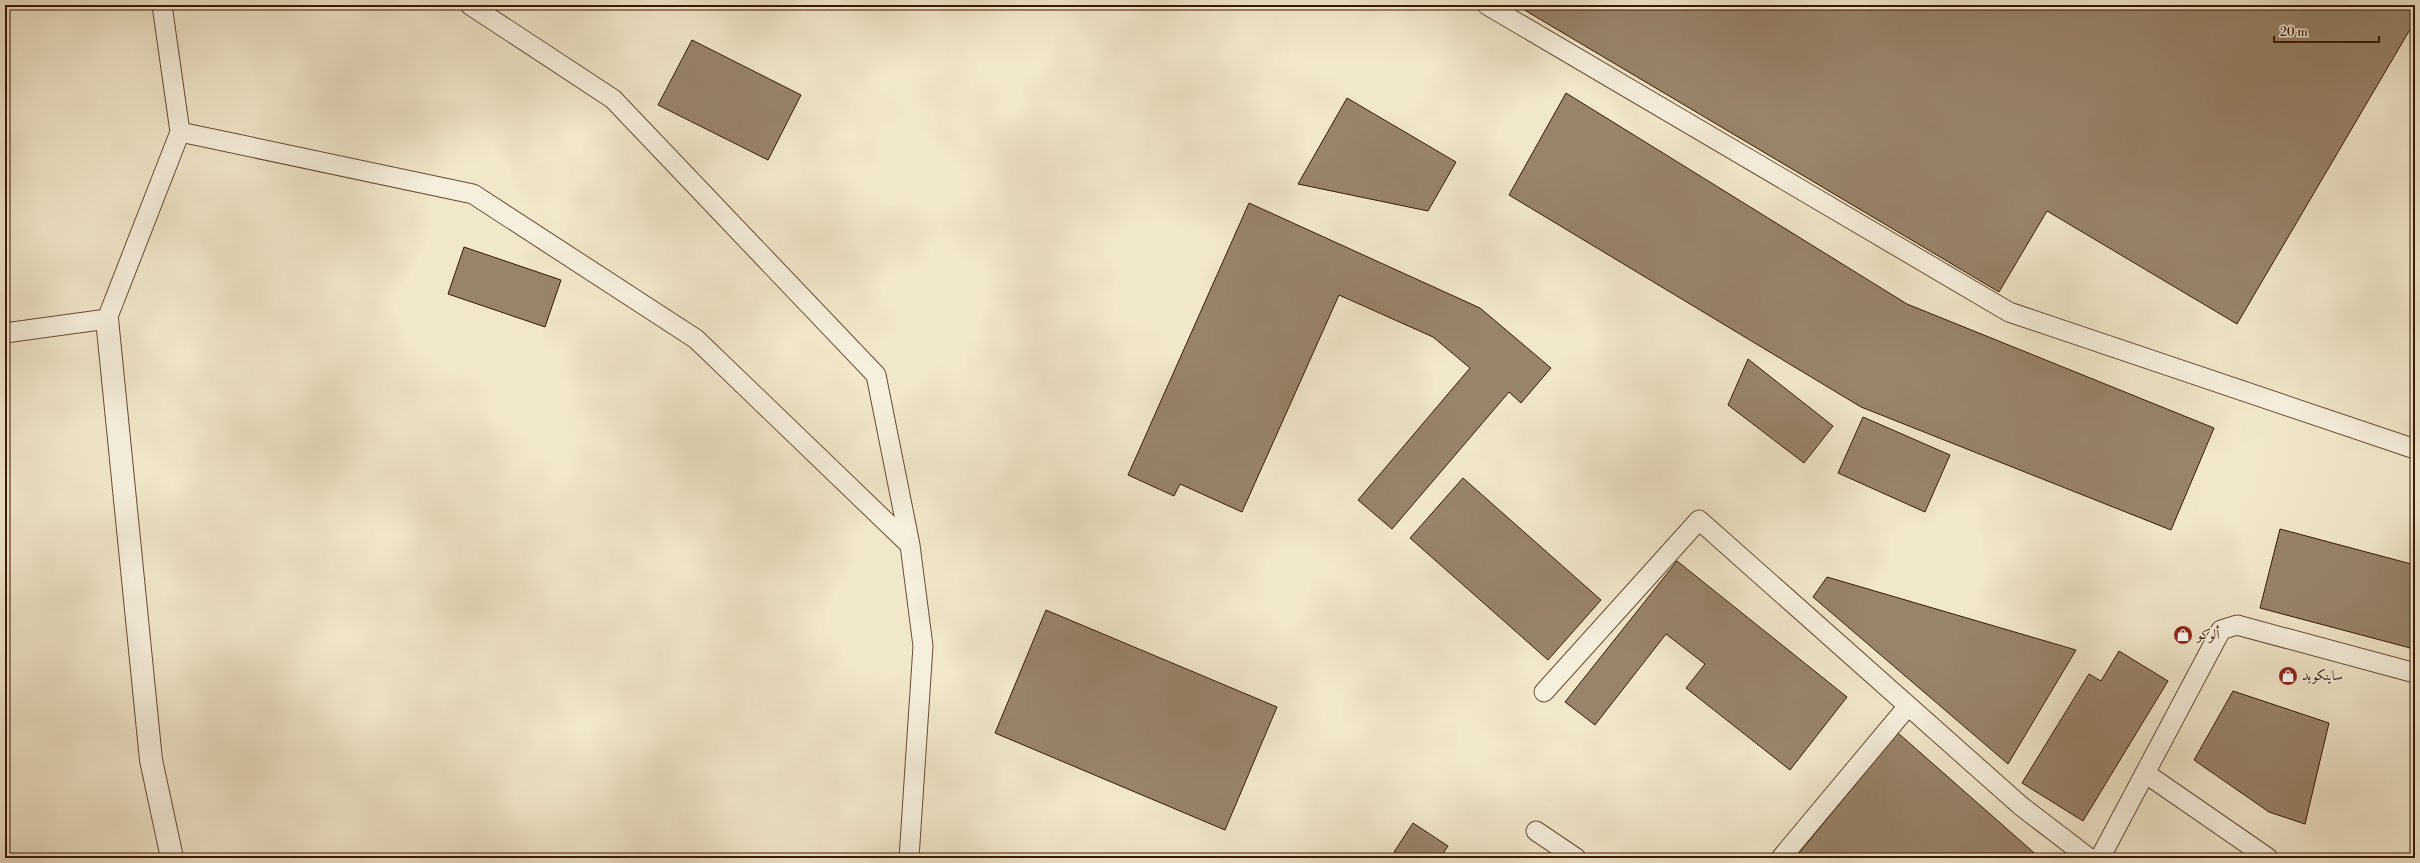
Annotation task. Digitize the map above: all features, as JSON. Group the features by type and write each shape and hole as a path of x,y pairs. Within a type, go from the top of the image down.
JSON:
{"street":[{"path":"108,319 151,760 172,858"}],"lane":[{"path":"5,333 108,319 180,132 162,5"},
{"path":"470,5 613,99 876,375 910,544 923,646 909,858"},
{"path":"1487,5 2009,312 2415,449"},
{"path":"180,132 473,194 696,339 910,544"},
{"path":"1544,692 1699,520 2021,806 2089,858"},
{"path":"2100,858 2221,630 2237,625 2415,673"},
{"path":"1781,858 1908,706"},
{"path":"2145,773 2268,858"},
{"path":"1536,831 1576,858"}],"building":[{"path":"821,5 834,5 832,10"},
{"path":"1516,5 2415,5 2415,21 2237,324 2047,211 1999,292"},
{"path":"692,40 801,95 768,160 658,105"},
{"path":"1566,93 1907,304 2214,428 2171,530 1861,407 1509,195"},
{"path":"1347,98 1456,162 1428,211 1298,184"},
{"path":"1249,203 1480,308 1551,368 1521,403 1509,392 1392,529 1358,500 1470,368 1433,337 1339,295 1242,512 1180,484 1174,496 1128,475"},
{"path":"464,247 561,280 545,327 448,294"},
{"path":"1748,359 1833,426 1804,463 1728,405"},
{"path":"1863,417 1950,455 1925,512 1838,473"},
{"path":"1463,478 1601,600 1548,660 1410,538"},
{"path":"2280,529 2415,565 2414,649 2260,608"},
{"path":"1677,561 1847,697 1790,770 1686,688 1705,664 1666,634 1595,725 1565,702"},
{"path":"1827,577 2076,650 2008,764 1813,597"},
{"path":"1046,610 1277,707 1225,830 995,733"},
{"path":"2119,651 2168,681 2083,821 2022,783 2089,674 2101,681"},
{"path":"2233,691 2329,723 2305,824 2269,812 2194,760"},
{"path":"1898,733 2040,858 1795,858"},
{"path":"1413,823 1448,846 1440,858 1403,858 1394,852"}],"place":[{"name":"ألوكو","path":"2183,635"},
{"name":"ساينكوبد","path":"2288,676"}]}
